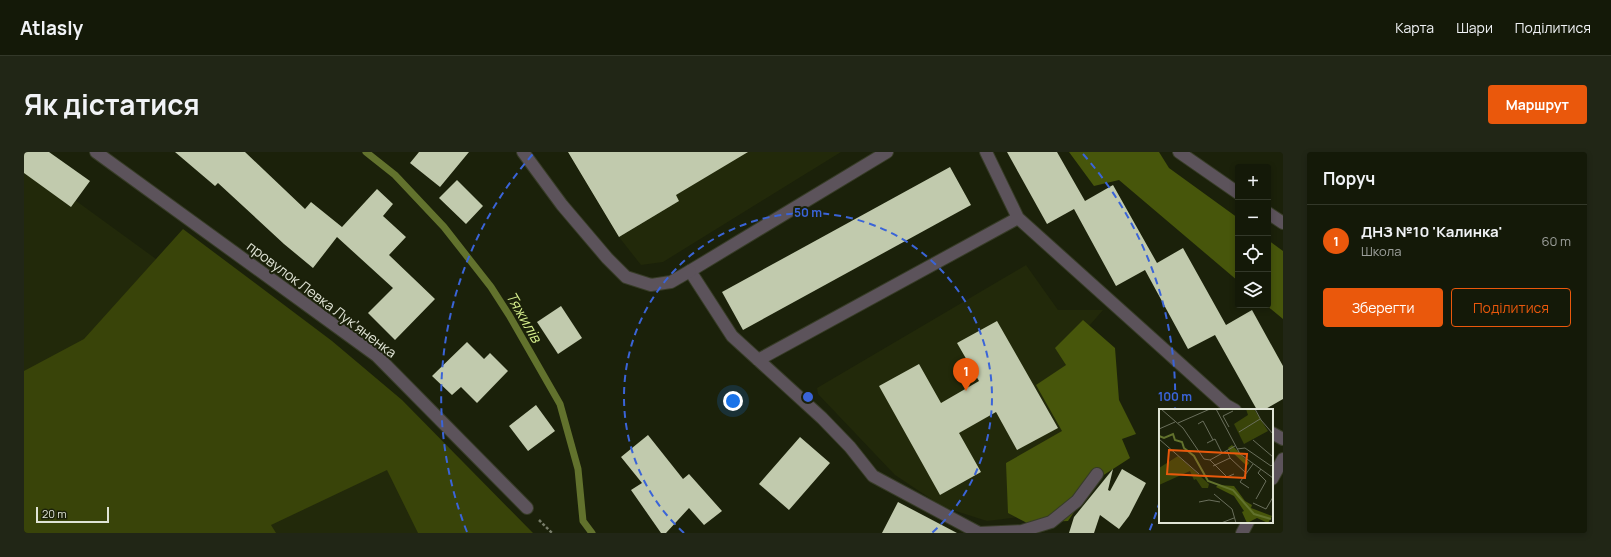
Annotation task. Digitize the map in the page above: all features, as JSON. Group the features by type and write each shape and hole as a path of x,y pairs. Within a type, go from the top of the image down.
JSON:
{"street":[{"name":"провулок Левка Лукʼяненка","path":"96,152 377,356 527,508"},
{"path":"523,152 562,205 607,258 626,277 651,285 671,282 887,152"},
{"path":"986,152 1018,218 1226,405 1233,409"},
{"path":"1179,152 1235,191"},
{"path":"1271,215 1283,223"},
{"path":"758,360 1018,218"},
{"path":"690,271 732,336 826,423 850,447 873,476 979,533 1022,531 1051,522 1077,501 1097,474"},
{"path":"1273,434 1283,440"},
{"path":"1273,477 1283,459"},
{"path":"1242,533 1247,523"}],"shaded area":[{"path":"568,152 841,152 663,262 641,265 619,237"},
{"path":"24,163 156,259 491,533 24,533"},
{"path":"1026,265 1058,310 1103,310 1082,334 1110,356 1028,516 987,521 943,507 895,475 818,394 817,388"}],"green space":[{"path":"1069,152 1159,152 1169,168 1235,216 1235,278 1119,180 1094,186"},
{"path":"183,229 332,341 402,400 533,533 418,533 387,470 271,525 276,533 24,533 24,371 84,339"},
{"path":"1271,242 1283,251 1283,319 1270,308 1271,308"},
{"path":"1083,320 1115,348 1119,400 1136,434 1122,439 1130,458 1096,480 1068,521 1027,523 1008,513 1006,463 1062,431 1036,385 1066,365 1055,348"}],"building":[{"path":"24,152 49,152 90,181 71,207 24,173"},
{"path":"175,152 245,152 305,209 311,202 342,227 377,189 393,204 383,216 406,237 389,255 435,299 395,340 368,313 393,288 337,237 313,268 284,244 218,183 215,186"},
{"path":"419,152 469,152 440,187 410,163"},
{"path":"568,152 748,152 676,195 679,201 619,237"},
{"path":"1007,152 1057,152 1085,201 1113,185 1157,263 1183,248 1226,325 1252,310 1283,366 1283,399 1266,409 1256,409 1215,335 1188,349 1145,270 1116,286 1074,209 1047,224"},
{"path":"950,167 971,205 743,330 722,292"},
{"path":"457,180 483,206 466,224 439,198"},
{"path":"561,306 582,338 558,354 537,322"},
{"path":"997,321 1058,428 1017,450 996,412 959,433 981,472 940,495 879,386 919,364 941,403 979,381 957,343"},
{"path":"467,342 484,359 490,353 508,371 477,403 461,387 452,395 432,376"},
{"path":"536,405 555,431 528,451 509,426"},
{"path":"648,435 683,479 689,474 722,511 704,525 689,508 666,533 661,533 631,490 642,483 621,457"},
{"path":"800,437 830,463 789,510 759,484"},
{"path":"1113,469 1108,490 1110,491 1122,469 1146,483 1129,516 1119,529 1100,515 1094,533 1069,533 1074,517"},
{"path":"898,502 957,533 882,533"}],"waterway":[{"name":"Тяжилів","path":"366,152 395,175 444,227 491,287 509,315 560,404 578,469 583,521 592,533"}],"place":[{"name":"ДНЗ №10 'Калинка'","path":"966,391"}]}
